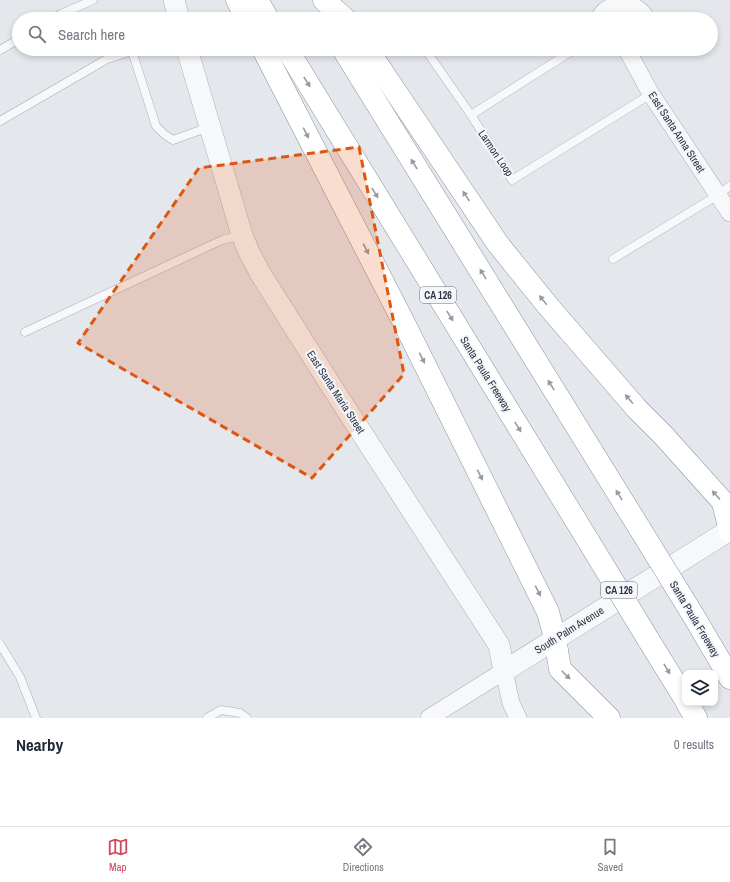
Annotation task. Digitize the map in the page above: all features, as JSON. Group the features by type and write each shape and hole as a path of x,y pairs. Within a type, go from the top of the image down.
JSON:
{"highway":[{"path":"237,0 243,12"},
{"path":"257,0 264,12"},
{"path":"313,0 321,12"},
{"path":"324,0 337,12"},
{"path":"267,56 404,323 545,605 555,638 560,669 610,718"},
{"name":"Santa Paula Freeway","path":"291,56 682,694"},
{"name":"Santa Paula Freeway","path":"348,56 693,615 730,678"},
{"path":"372,56 498,244 548,306 637,409 663,435 723,502 730,531"},
{"path":"689,706 696,718"}],"street":[{"path":"174,0 177,12"},
{"path":"602,12 603,9 610,4 618,1 626,1 634,4 642,12"},
{"name":"East Santa Maria Street","path":"189,56 242,235 249,252 260,273 334,390 499,645 511,703 518,718"},
{"name":"East Santa Anna Street","path":"628,56 651,94 724,190 730,213"},
{"name":"South Palm Avenue","path":"429,718 555,638 730,531"}],"lane":[{"path":"66,12 93,0"},
{"path":"0,50 12,43"},
{"path":"0,121 107,59 116,56"},
{"path":"137,56 156,126 164,134 173,140 210,127"},
{"path":"429,56 471,116 564,56"},
{"name":"Larmon Loop","path":"471,116 512,180 651,94"},
{"path":"612,259 724,190"},
{"path":"25,332 222,240 242,235"},
{"path":"0,644 20,677 36,718"},
{"path":"207,718 220,710 240,713 247,718"}],"highlighted area":[{"path":"359,147 404,374 312,478 78,343 199,168"}]}
